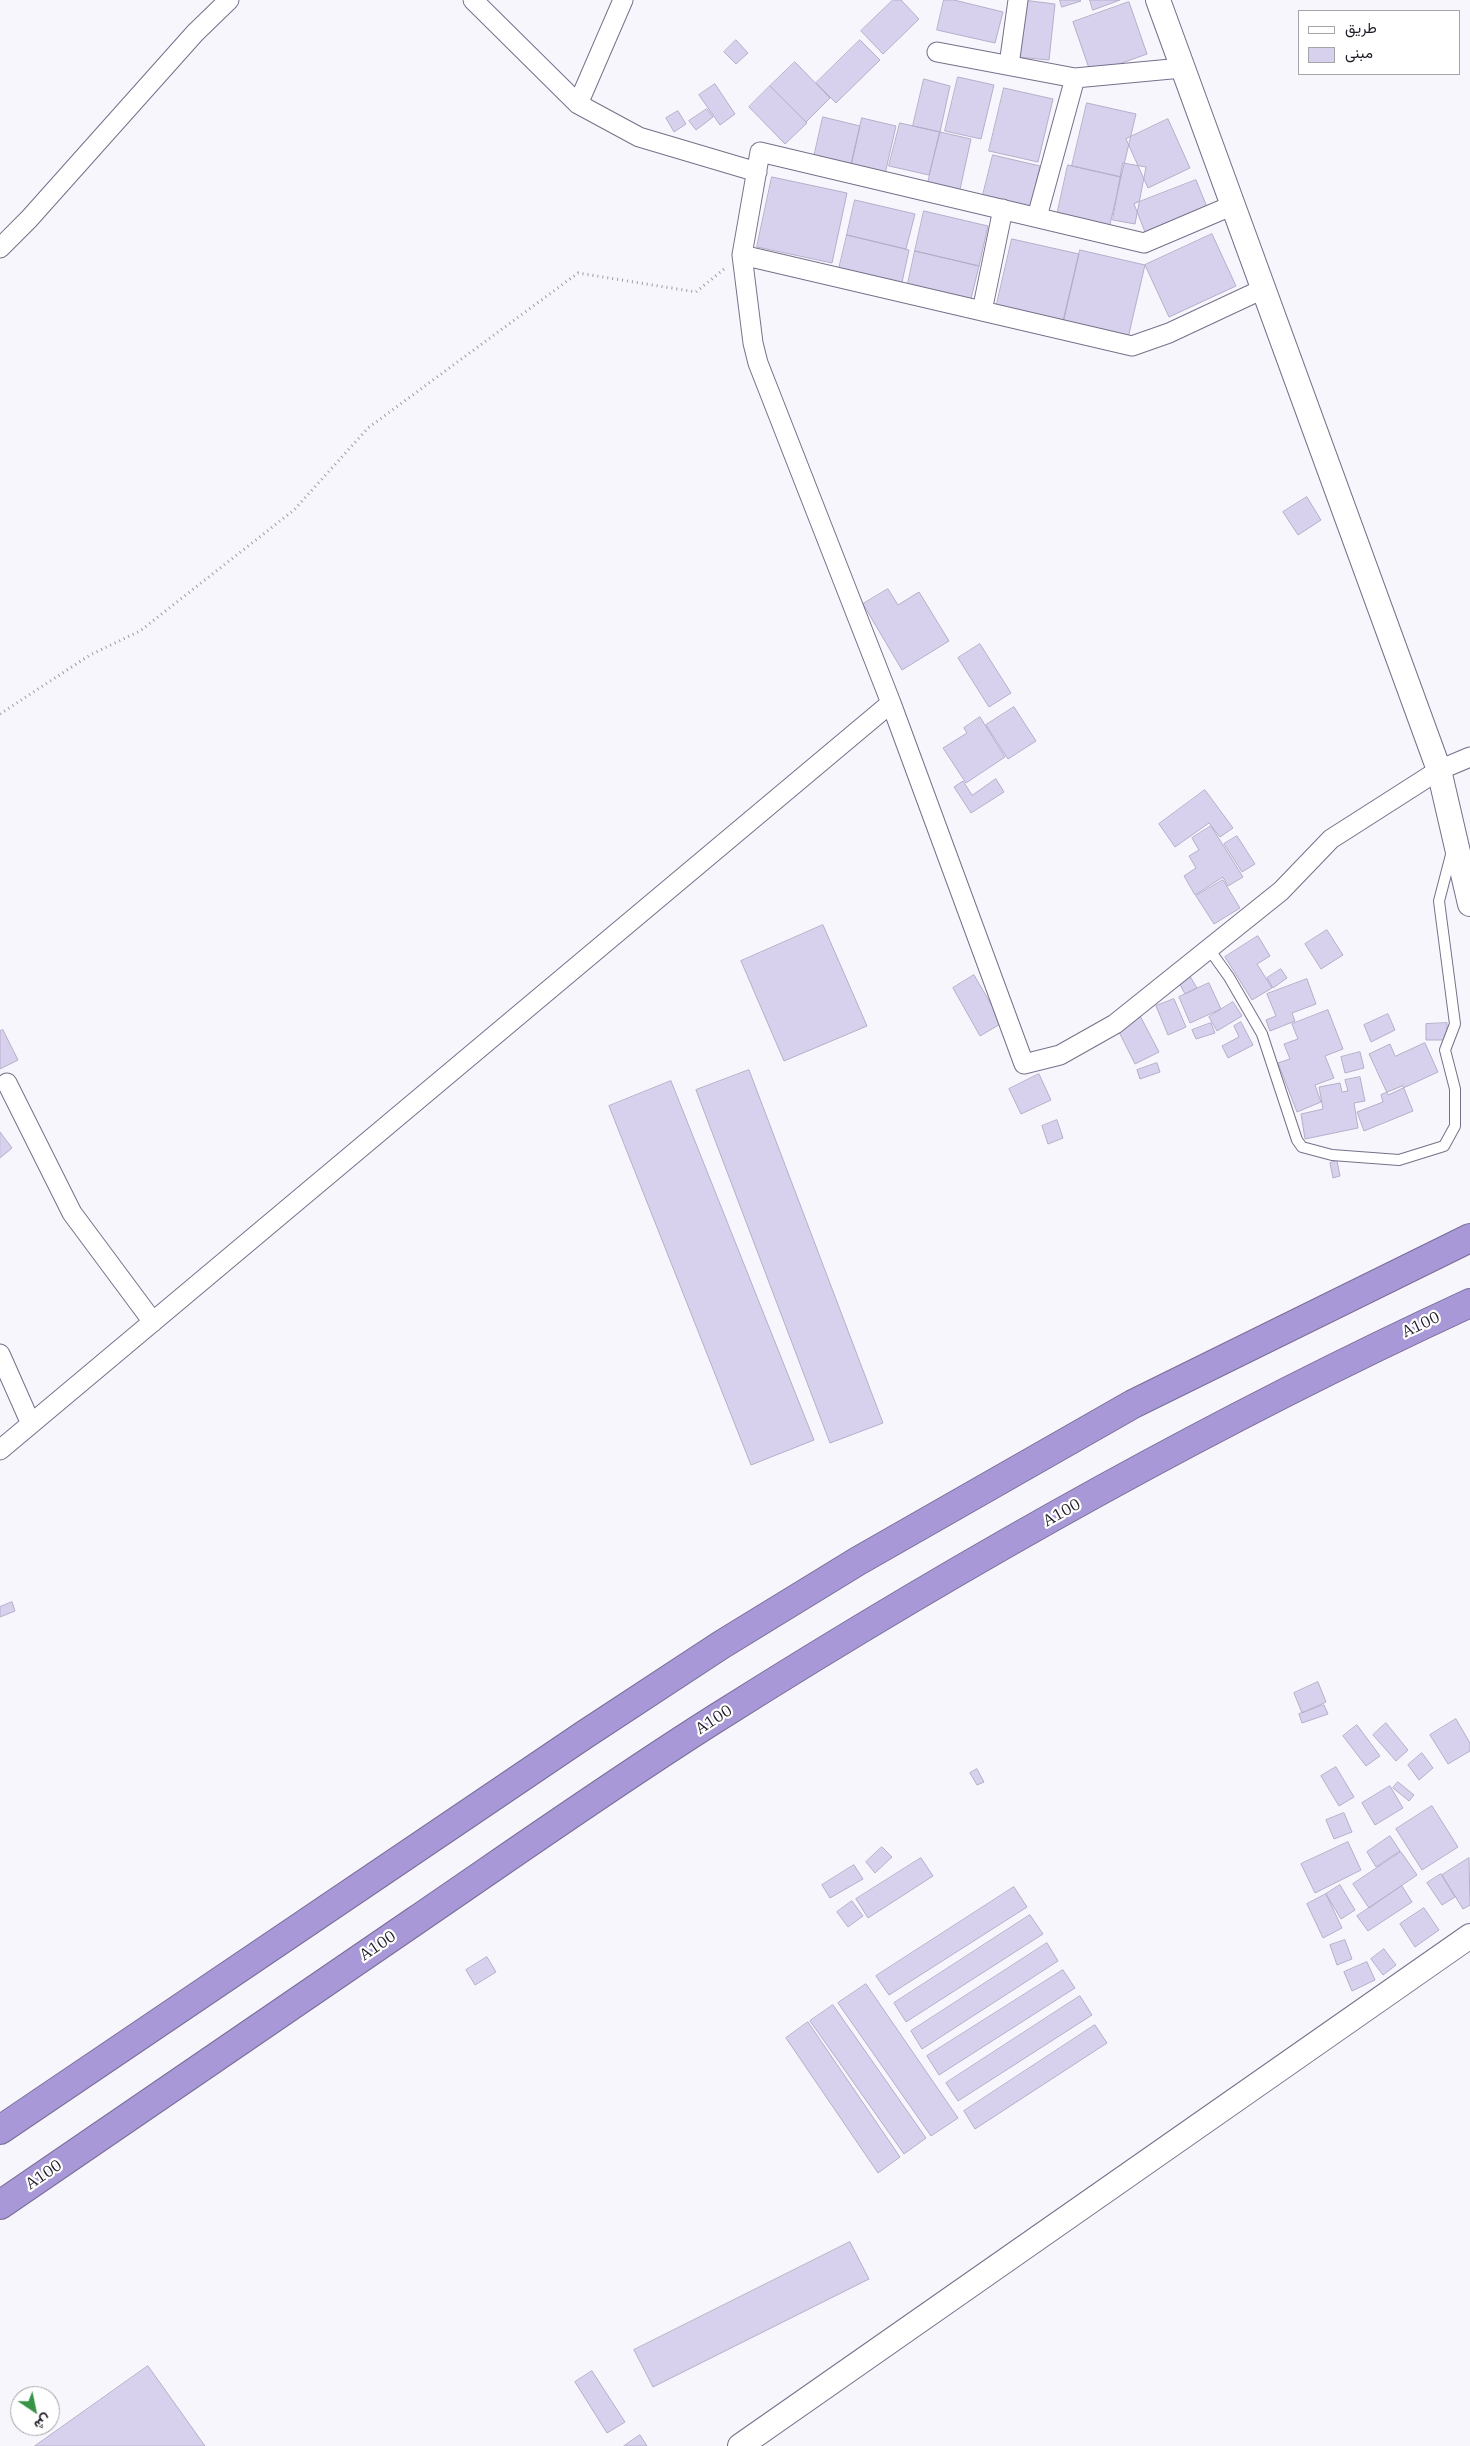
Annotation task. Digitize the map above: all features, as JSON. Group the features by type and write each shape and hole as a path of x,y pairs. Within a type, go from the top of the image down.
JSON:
{"highway":[{"path":"0,2130 568,1745 721,1645 858,1561 1133,1404 1470,1238"},
{"name":"A100","path":"0,2205 612,1786 830,1648 928,1588 1144,1467 1349,1360 1470,1303"}],"street":[{"path":"0,248 29,219 195,33 229,0"},
{"path":"473,0 578,104 639,137 757,172"},
{"path":"578,104 623,0"},
{"path":"1009,66 1018,0"},
{"path":"1158,0 1231,206 1439,770 1454,843 1470,904"},
{"path":"937,52 1075,78 1182,68"},
{"path":"1037,218 1075,78"},
{"path":"1231,206 1144,242 760,152 742,255 753,343 758,363 891,703 1024,1064 1060,1055 1115,1024 1282,891 1331,839 1439,770 1470,757"},
{"path":"982,311 1003,209"},
{"path":"742,255 1132,346 1169,334 1263,289"},
{"path":"0,1450 891,703"},
{"path":"7,1083 72,1213 153,1322"},
{"path":"0,1354 31,1424"},
{"path":"740,2446 1470,1936"}],"lane":[{"path":"1209,949 1229,977 1262,1034 1297,1140 1302,1147 1332,1155 1399,1160 1444,1146 1454,1126 1455,1089 1445,1050 1456,1024 1439,901 1454,843"}],"path":[{"path":"0,714 90,655 140,631 294,510 368,428 578,273 696,292 742,255"}],"building":[{"path":"893,0 901,0 919,19 883,54 861,31"},
{"path":"944,0 954,0 1003,12 995,43 937,30"},
{"path":"1023,0 1055,4 1049,60 1017,57"},
{"path":"1060,0 1080,0 1081,1 1062,7"},
{"path":"1090,0 1120,0 1093,10"},
{"path":"1129,2 1147,54 1091,74 1073,22"},
{"path":"736,40 748,53 736,64 724,52"},
{"path":"860,40 880,60 836,103 816,83"},
{"path":"795,62 830,98 806,122 770,86"},
{"path":"958,77 994,85 981,139 945,131"},
{"path":"924,79 950,86 940,132 913,126"},
{"path":"715,84 735,114 720,125 699,95"},
{"path":"770,86 807,123 785,144 749,107"},
{"path":"1004,88 1053,99 1038,162 989,151"},
{"path":"1087,103 1136,114 1121,177 1072,166"},
{"path":"707,109 713,117 696,130 689,121"},
{"path":"678,111 686,124 674,132 666,118"},
{"path":"823,117 860,126 851,166 814,157"},
{"path":"862,118 896,126 885,174 851,166"},
{"path":"1168,119 1190,168 1148,188 1126,139"},
{"path":"900,123 940,132 929,175 889,166"},
{"path":"940,132 971,139 959,194 927,187"},
{"path":"993,155 1040,166 1030,210 982,199"},
{"path":"1123,163 1146,167 1135,224 1113,220"},
{"path":"1068,165 1121,177 1108,233 1056,220"},
{"path":"772,177 847,193 832,263 757,247"},
{"path":"1196,180 1207,207 1145,232 1134,204"},
{"path":"855,200 915,214 906,249 847,235"},
{"path":"924,211 988,226 979,266 915,251"},
{"path":"1212,234 1236,286 1169,317 1145,265"},
{"path":"847,235 909,250 901,287 838,273"},
{"path":"1012,239 1079,254 1063,323 996,308"},
{"path":"1080,250 1145,265 1128,338 1063,323"},
{"path":"915,251 979,266 969,307 906,293"},
{"path":"1307,497 1321,520 1298,535 1283,512"},
{"path":"888,589 898,605 919,592 949,641 902,670 863,604"},
{"path":"980,644 1011,693 989,707 958,658"},
{"path":"1014,707 1036,741 1008,759 986,725"},
{"path":"980,717 1005,757 966,783 943,748 967,733 964,728"},
{"path":"996,779 1004,792 971,813 954,787 963,781 972,795"},
{"path":"1205,790 1233,828 1220,837 1209,823 1175,847 1159,824"},
{"path":"1211,826 1243,877 1228,886 1223,877 1195,895 1184,876 1196,868 1189,856 1199,850 1192,838"},
{"path":"1237,836 1255,864 1242,872 1224,844"},
{"path":"1223,880 1240,908 1214,924 1196,896"},
{"path":"823,925 867,1026 784,1061 741,961"},
{"path":"1327,930 1343,955 1321,969 1305,944"},
{"path":"1258,936 1270,956 1257,964 1272,988 1252,1000 1225,957"},
{"path":"1281,969 1287,978 1273,988 1267,978"},
{"path":"1188,973 1197,988 1185,994 1177,979"},
{"path":"974,975 1002,1023 980,1036 953,988"},
{"path":"1307,979 1316,1004 1292,1013 1295,1021 1270,1031 1266,1020 1276,1016 1267,994"},
{"path":"1209,983 1221,1009 1190,1023 1179,997"},
{"path":"1174,999 1186,1027 1168,1035 1156,1006"},
{"path":"1233,1002 1242,1016 1217,1031 1209,1017"},
{"path":"1137,1010 1159,1052 1135,1064 1114,1022"},
{"path":"1328,1010 1343,1049 1325,1056 1334,1078 1315,1085 1321,1102 1297,1112 1278,1063 1290,1059 1284,1044 1298,1039 1292,1024"},
{"path":"1388,1014 1395,1030 1371,1042 1364,1025"},
{"path":"1241,1022 1253,1045 1228,1058 1222,1046 1239,1037 1234,1026"},
{"path":"1211,1023 1215,1033 1196,1039 1192,1030"},
{"path":"1447,1023 1447,1040 1426,1040 1426,1024"},
{"path":"3,1030 18,1060 0,1069 0,1031"},
{"path":"1425,1043 1438,1072 1388,1095 1369,1054 1390,1044 1395,1056"},
{"path":"1360,1052 1364,1068 1345,1073 1341,1057"},
{"path":"1157,1063 1160,1072 1140,1079 1137,1070"},
{"path":"749,1070 883,1423 830,1443 696,1090"},
{"path":"1039,1074 1051,1100 1021,1114 1009,1089"},
{"path":"1360,1077 1365,1101 1354,1103 1358,1128 1305,1139 1301,1114 1323,1109 1319,1087 1340,1083 1342,1092 1348,1091 1345,1080"},
{"path":"671,1081 814,1440 751,1465 609,1106"},
{"path":"1403,1086 1413,1111 1364,1131 1357,1112 1383,1102 1381,1095"},
{"path":"1057,1120 1063,1138 1048,1144 1042,1126"},
{"path":"0,1132 12,1148 0,1158"},
{"path":"1337,1161 1340,1176 1333,1178 1330,1163"},
{"path":"12,1602 15,1611 0,1617 0,1607"},
{"path":"1318,1682 1326,1702 1302,1713 1294,1693"},
{"path":"1324,1705 1328,1714 1302,1723 1299,1714"},
{"path":"1456,1719 1470,1743 1470,1751 1448,1764 1430,1735"},
{"path":"1386,1723 1408,1750 1396,1761 1373,1735"},
{"path":"1357,1725 1380,1756 1366,1766 1343,1736"},
{"path":"1422,1753 1433,1768 1419,1780 1408,1765"},
{"path":"1336,1767 1354,1797 1339,1806 1321,1776"},
{"path":"977,1769 984,1782 977,1785 970,1773"},
{"path":"1398,1782 1414,1795 1409,1801 1393,1788"},
{"path":"1390,1786 1403,1808 1375,1825 1362,1803"},
{"path":"1432,1806 1458,1847 1422,1870 1396,1829"},
{"path":"1344,1813 1352,1832 1334,1839 1326,1820"},
{"path":"1390,1836 1400,1851 1376,1867 1367,1852"},
{"path":"1348,1842 1361,1870 1315,1893 1301,1864"},
{"path":"882,1847 892,1857 875,1873 866,1862"},
{"path":"1401,1852 1417,1875 1369,1908 1353,1884"},
{"path":"921,1858 933,1876 868,1918 856,1899"},
{"path":"1469,1858 1470,1905 1463,1909 1442,1875"},
{"path":"854,1865 863,1879 830,1898 822,1885"},
{"path":"1441,1874 1455,1897 1442,1905 1427,1883"},
{"path":"1340,1885 1355,1910 1341,1919 1326,1894"},
{"path":"1402,1886 1412,1902 1368,1931 1357,1916"},
{"path":"1014,1887 1027,1907 889,1995 876,1976"},
{"path":"1326,1894 1342,1928 1323,1938 1307,1904"},
{"path":"852,1901 863,1916 848,1927 837,1912"},
{"path":"1424,1908 1439,1930 1415,1947 1400,1924"},
{"path":"1030,1915 1043,1934 906,2022 894,2003"},
{"path":"1345,1940 1352,1959 1337,1965 1330,1945"},
{"path":"1047,1943 1058,1961 922,2049 911,2031"},
{"path":"1384,1949 1396,1965 1383,1975 1371,1959"},
{"path":"487,1957 496,1972 475,1985 466,1970"},
{"path":"1367,1962 1375,1980 1352,1991 1344,1972"},
{"path":"1063,1970 1075,1988 939,2075 927,2056"},
{"path":"866,1984 958,2118 931,2136 838,2003"},
{"path":"1080,1996 1092,2015 958,2101 946,2083"},
{"path":"833,2005 926,2138 904,2154 810,2021"},
{"path":"808,2022 900,2157 878,2173 786,2038"},
{"path":"1095,2025 1107,2043 975,2129 964,2111"},
{"path":"850,2242 869,2279 653,2387 634,2350"},
{"path":"148,2366 205,2446 35,2446 49,2436 60,2436 60,2428"},
{"path":"592,2371 625,2422 607,2433 575,2382"},
{"path":"640,2435 647,2446 624,2446"}]}
